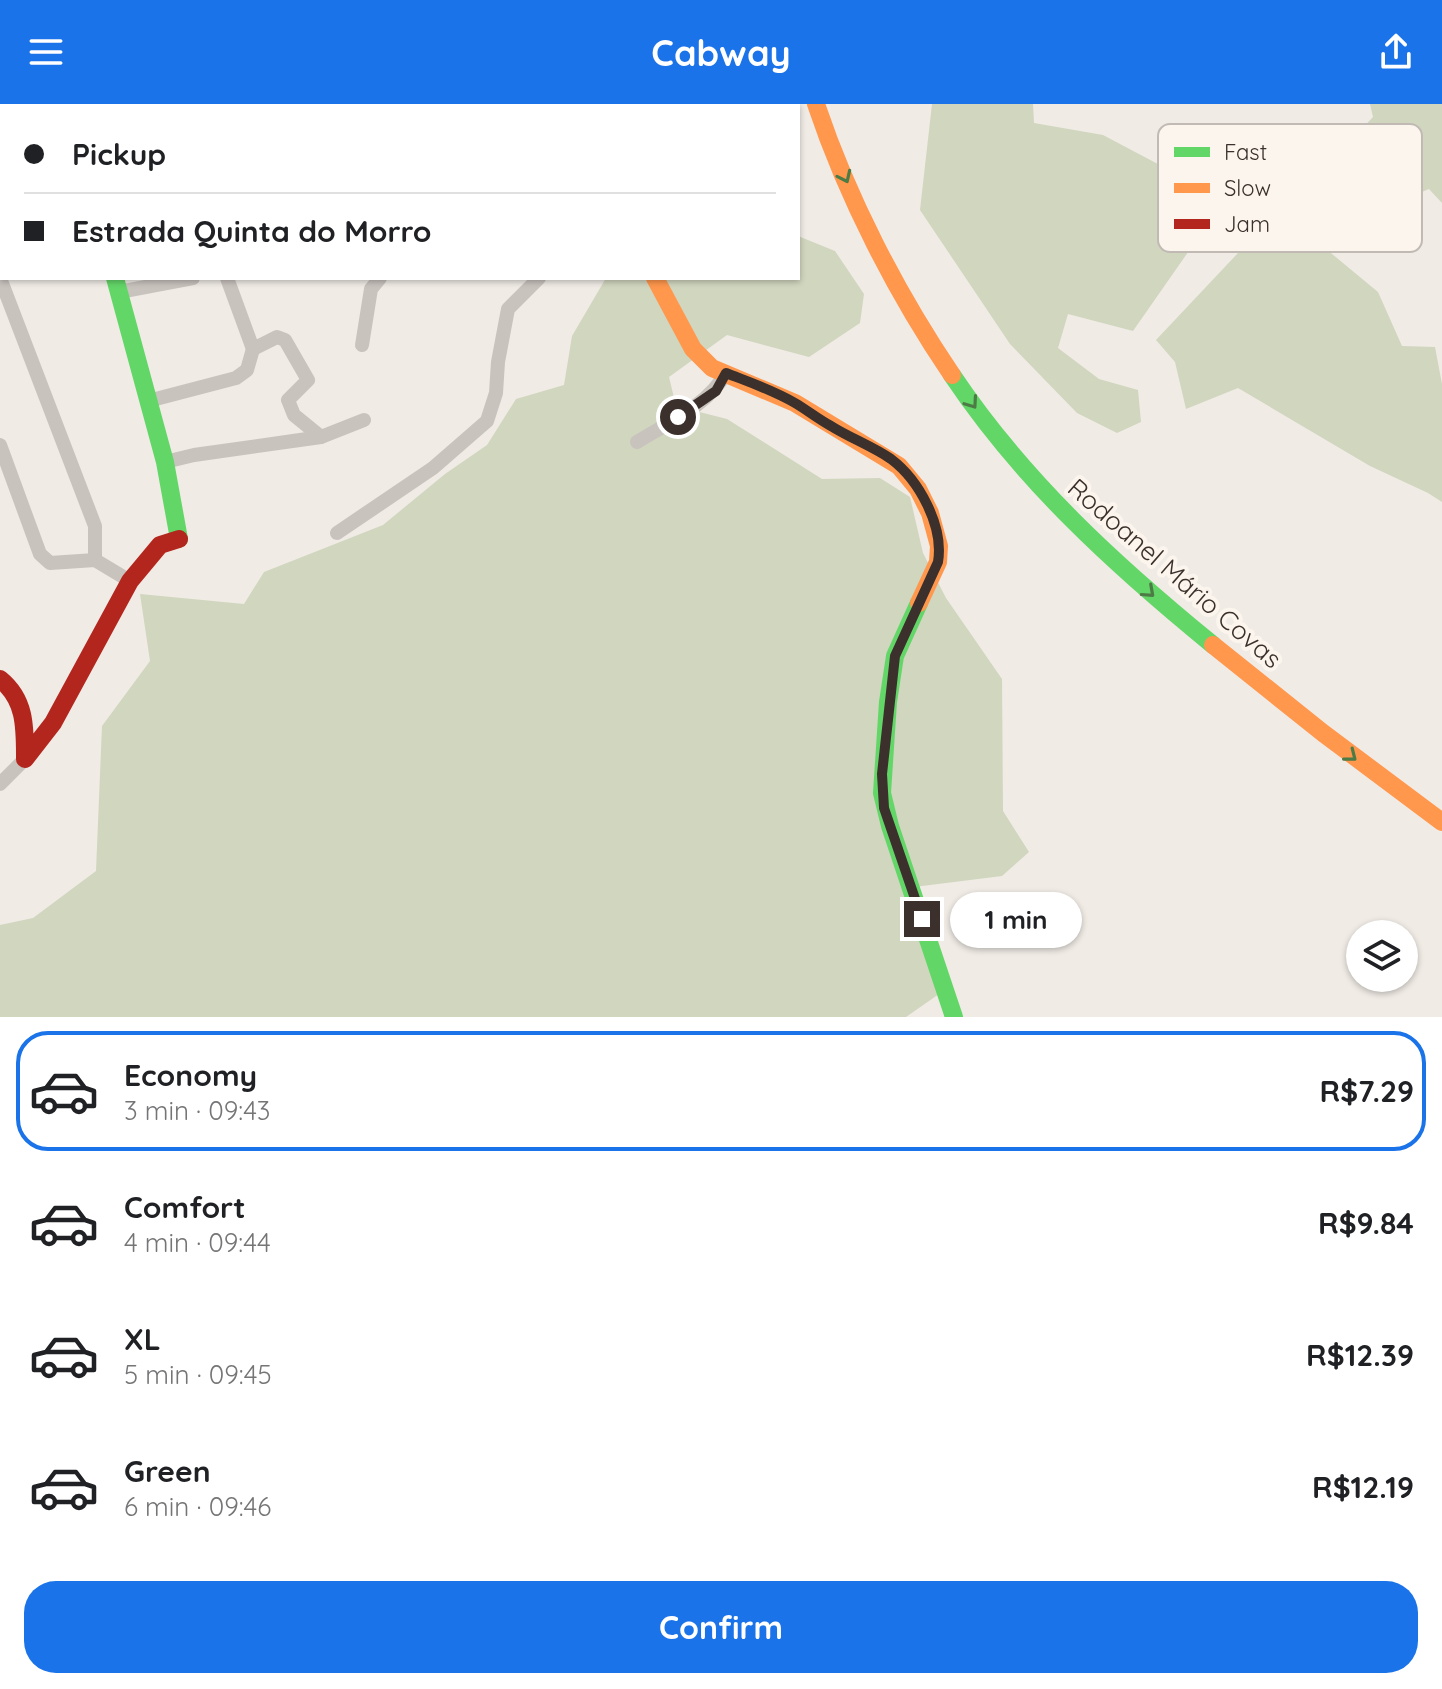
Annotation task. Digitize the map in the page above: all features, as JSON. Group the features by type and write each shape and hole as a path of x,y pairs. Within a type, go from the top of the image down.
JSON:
{"main road":[{"name":"Rodoanel Mário Covas","path":"816,104 837,160 887,267 972,404 1009,453 1041,489 1157,599 1356,760 1442,822"},
{"path":"656,280 693,349 712,368 779,395 890,458 918,489 933,522 939,546 938,562 899,644 893,665 882,793 890,826 954,1017"},
{"path":"25,759 53,723 130,581 160,545 179,540 165,462 117,285"},
{"path":"0,679 10,686 26,714 25,759"}],"street":[{"path":"1,280 95,526 95,560"},
{"path":"117,285 171,280"},
{"path":"148,401 236,378 247,370 253,349 228,280"},
{"path":"362,345 371,289 378,280"},
{"path":"337,533 433,468 487,421 496,393 498,362 508,309 537,280"},
{"path":"253,349 277,337 285,340 308,380 288,400 294,415 321,437"},
{"path":"637,442 699,405 716,391 726,373"},
{"path":"165,462 321,437 364,420"},
{"path":"0,445 40,554 50,563 95,560 130,581"},
{"path":"0,784 25,759"}],"green space":[{"path":"932,104 1033,104 1034,123 1103,135 1158,164 1158,252 1188,252 1133,331 1068,314 1058,348 1099,379 1138,390 1141,422 1117,433 1077,413 1010,344 920,210"},
{"path":"1370,104 1442,104 1442,203 1429,189 1422,192 1422,124 1367,124 1373,117"},
{"path":"800,237 835,251 864,294 860,323 809,357 727,335 669,377 676,406 727,419 822,479 880,478 910,497 923,553 946,598 1002,679 1003,811 1029,852 1002,876 906,888 939,994 906,1017 0,1017 0,925 33,918 96,871 102,726 150,661 140,594 244,604 264,572 383,525 445,474 487,445 516,399 564,385 572,336 605,280 800,280"},
{"path":"1330,252 1378,292 1402,346 1435,347 1442,384 1442,502 1370,466 1238,388 1186,409 1175,362 1156,340 1238,253"}],"traffic: fast":[{"path":"116,280 165,462 179,539"},
{"path":"952,375 1009,451 1072,520 1213,645"},
{"path":"919,603 895,656 888,702 882,793 890,826 954,1017"}],"traffic: slow":[{"path":"816,104 828,139 875,244 912,312 952,375"},
{"path":"656,280 693,349 712,368 795,403 899,466 918,489 930,513 939,546 938,562 919,603"},
{"path":"1213,645 1442,822"}],"traffic: jam":[{"path":"0,679 9,687 19,705 24,726 25,759 53,723 130,581 160,545 179,539"}],"route":[{"path":"678,417 716,391 726,373 795,403 847,436 890,458 918,489 930,513 940,552 895,656 882,774 884,808 922,919"}]}
